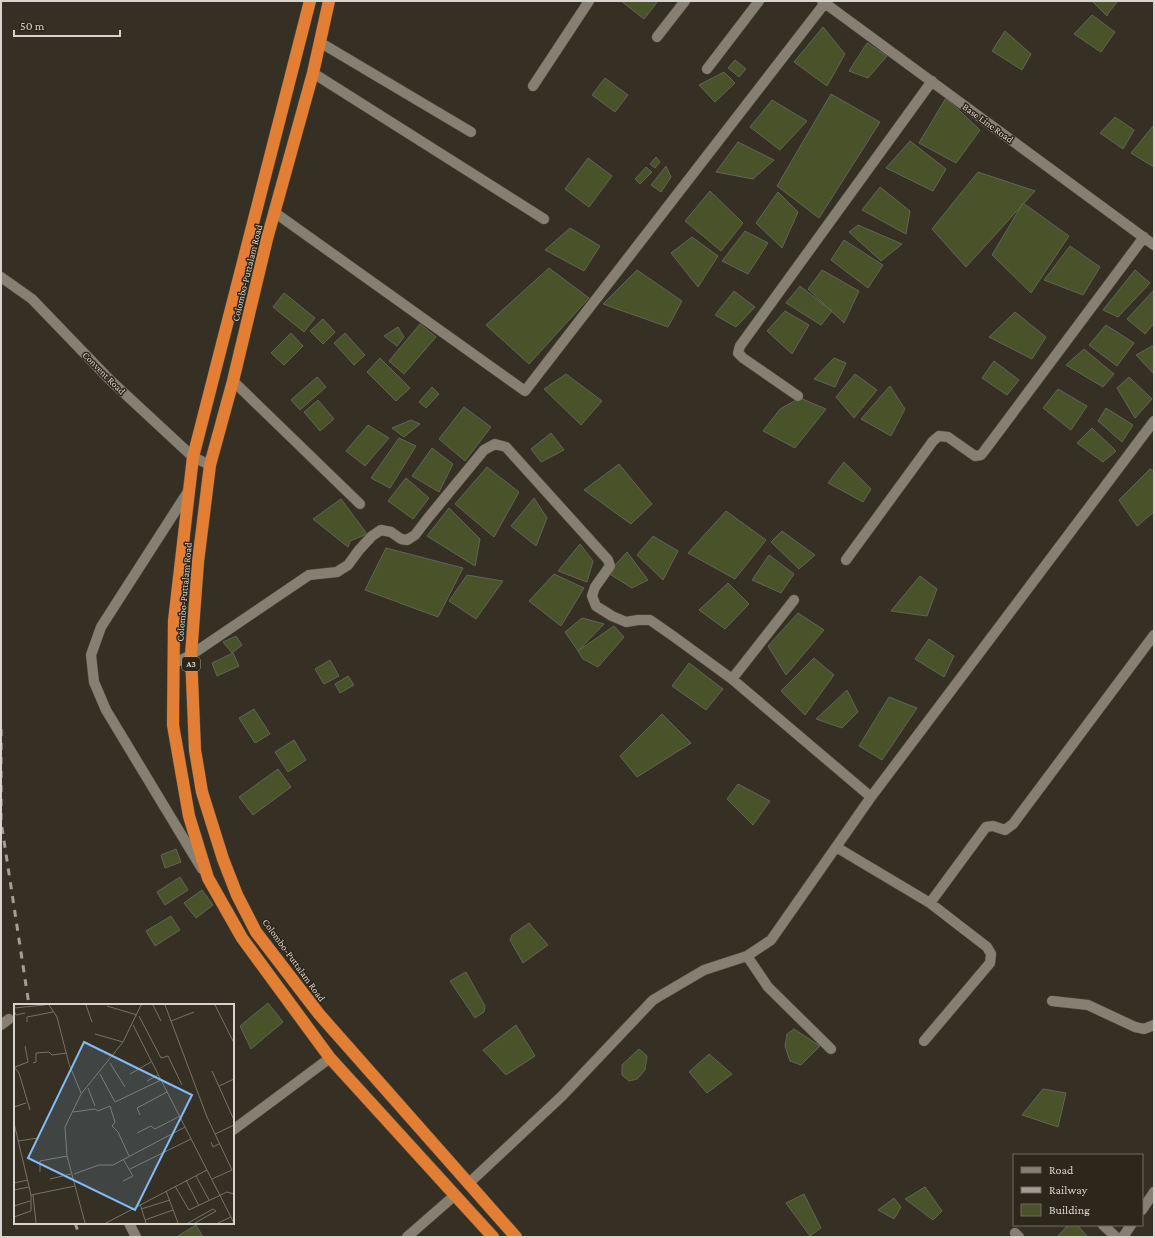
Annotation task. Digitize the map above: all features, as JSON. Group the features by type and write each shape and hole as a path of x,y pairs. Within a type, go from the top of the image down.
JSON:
{"highway":[{"name":"Colombo-Puttalam Road","path":"310,1 193,457 174,621 172,725 189,816 208,878 242,938 330,1058 454,1196 493,1237"},
{"name":"Colombo-Puttalam Road","path":"329,1 313,73 274,212 233,381 210,465 198,562 191,655 195,750 202,792 223,859 237,894 256,932 318,1014 516,1237"}],"street":[{"path":"533,86 588,1"},
{"path":"657,37 685,1"},
{"path":"707,68 759,1"},
{"path":"274,212 525,390 824,2"},
{"name":"Base Line Road","path":"824,2 1154,245"},
{"path":"320,43 471,132"},
{"path":"313,73 544,219"},
{"path":"798,396 743,358 738,353 740,346 932,81"},
{"path":"846,560 933,441 939,436 948,438 974,456 981,455 1144,237"},
{"name":"Convent Road","path":"1,277 32,300 110,380 193,457 210,465"},
{"path":"233,381 360,504"},
{"path":"468,1184 562,1096 653,1000 704,970 747,956 771,940 871,797 1154,421"},
{"path":"173,664 191,655 309,576 337,572 348,565 372,536 381,530 391,532 400,539 407,540 415,535 484,450 495,444 506,447 608,560 610,566 595,587 592,596 596,606 612,616 626,622 650,620 732,679 871,797"},
{"path":"189,490 101,627 91,655 94,682 106,710 208,878"},
{"path":"732,679 794,600"},
{"path":"930,903 986,827 993,826 1005,830 1013,824 1154,635"},
{"path":"836,847 930,903 987,947 991,954 990,963 924,1042"},
{"path":"747,956 768,987 831,1049"},
{"path":"1052,1002 1088,1005 1135,1027 1144,1029 1154,1025"},
{"path":"234,1129 330,1058"},
{"path":"1143,1208 1154,1192"},
{"path":"407,1237 454,1196"},
{"path":"130,1224 136,1237"},
{"path":"1104,1226 1116,1237"},
{"path":"1123,1237 1130,1226"}],"building":[{"path":"621,1 658,1 644,19"},
{"path":"1092,1 1118,1 1107,16"},
{"path":"1092,15 1115,32 1101,52 1074,34"},
{"path":"823,27 845,54 827,86 794,62"},
{"path":"1005,31 1031,54 1022,70 992,51"},
{"path":"867,43 887,56 868,78 849,71"},
{"path":"735,60 746,69 739,77 728,68"},
{"path":"724,72 735,83 715,102 699,85"},
{"path":"605,78 628,95 615,112 592,95"},
{"path":"831,94 880,122 819,218 777,186"},
{"path":"946,98 980,130 956,163 919,143"},
{"path":"772,100 807,121 780,150 750,127"},
{"path":"1115,117 1134,130 1123,149 1100,133"},
{"path":"1154,125 1154,167 1131,153"},
{"path":"910,141 946,169 933,191 886,168"},
{"path":"738,142 774,160 753,179 716,172"},
{"path":"656,157 660,162 655,168 650,164"},
{"path":"588,158 612,176 589,207 565,189"},
{"path":"666,166 671,177 661,192 651,185"},
{"path":"646,167 652,172 640,184 635,179"},
{"path":"978,172 1035,191 966,267 932,229"},
{"path":"880,187 910,211 906,234 862,210"},
{"path":"710,191 743,223 721,251 685,221"},
{"path":"778,192 798,212 782,248 756,223"},
{"path":"1023,203 1069,236 1031,293 992,255"},
{"path":"858,225 902,244 881,261 849,232"},
{"path":"570,228 600,246 584,271 545,250"},
{"path":"745,231 768,243 748,274 722,261"},
{"path":"692,237 718,256 698,287 671,253"},
{"path":"844,240 883,265 868,288 831,260"},
{"path":"1070,246 1100,267 1083,295 1044,280"},
{"path":"549,268 589,298 529,364 486,325"},
{"path":"637,270 682,301 668,327 603,304"},
{"path":"822,270 859,291 844,323 808,289"},
{"path":"1135,270 1150,283 1118,317 1103,310"},
{"path":"800,286 832,311 821,325 786,303"},
{"path":"1154,290 1154,323 1145,334 1127,319"},
{"path":"734,291 755,307 736,327 715,315"},
{"path":"284,293 315,318 304,332 273,307"},
{"path":"785,311 809,325 792,354 767,331"},
{"path":"1015,312 1046,337 1032,359 989,337"},
{"path":"323,319 335,332 323,344 310,331"},
{"path":"420,324 436,337 404,374 389,361"},
{"path":"1106,325 1134,343 1117,366 1089,345"},
{"path":"398,327 404,337 397,346 384,336"},
{"path":"291,333 303,346 284,365 271,353"},
{"path":"345,333 365,355 354,365 334,343"},
{"path":"1152,346 1154,347 1154,374 1136,355"},
{"path":"1084,349 1114,374 1103,387 1066,365"},
{"path":"380,358 410,388 396,401 367,372"},
{"path":"834,358 846,363 835,387 814,379"},
{"path":"994,361 1019,380 1007,395 982,378"},
{"path":"566,374 602,401 581,425 544,389"},
{"path":"855,374 877,390 854,418 836,397"},
{"path":"317,377 326,387 300,410 291,400"},
{"path":"1129,377 1152,399 1135,418 1117,388"},
{"path":"890,386 905,409 891,436 861,419"},
{"path":"432,387 439,394 426,408 419,402"},
{"path":"1058,389 1087,406 1071,430 1043,408"},
{"path":"800,398 826,409 795,448 763,431 780,409"},
{"path":"318,400 334,419 320,431 304,412"},
{"path":"464,407 491,427 465,461 439,439"},
{"path":"1106,408 1133,425 1122,442 1098,421"},
{"path":"411,420 420,424 404,437 392,428"},
{"path":"368,425 389,438 365,466 346,451"},
{"path":"1092,428 1116,451 1103,462 1077,443"},
{"path":"551,433 564,450 541,462 531,449"},
{"path":"399,438 416,446 390,488 371,478"},
{"path":"432,448 453,464 439,492 412,476"},
{"path":"844,462 871,489 863,502 828,483"},
{"path":"619,464 652,504 631,524 584,490"},
{"path":"487,467 519,492 494,537 455,504"},
{"path":"1150,469 1154,471 1154,512 1137,526 1119,500"},
{"path":"406,478 429,498 413,519 388,501"},
{"path":"534,498 547,518 536,546 511,526"},
{"path":"341,499 367,534 350,541 348,547 313,519"},
{"path":"449,508 480,539 475,566 427,536"},
{"path":"726,511 766,540 735,579 688,553"},
{"path":"782,531 815,555 799,569 771,542"},
{"path":"653,536 678,551 663,580 637,555"},
{"path":"580,544 593,561 587,582 558,571"},
{"path":"386,548 463,568 438,617 365,590"},
{"path":"627,552 648,580 632,588 608,573"},
{"path":"769,555 794,574 781,593 752,580"},
{"path":"554,574 584,588 561,626 529,601"},
{"path":"467,575 503,581 476,619 449,601"},
{"path":"920,576 937,589 927,616 891,611"},
{"path":"728,583 749,604 725,629 699,610"},
{"path":"798,613 824,630 786,675 768,646"},
{"path":"582,618 604,624 578,651 565,632"},
{"path":"614,626 624,637 598,667 583,659 578,651"},
{"path":"236,636 242,645 232,653 223,642"},
{"path":"929,639 954,656 944,677 915,659"},
{"path":"233,653 239,666 217,676 212,663"},
{"path":"814,658 834,675 805,715 781,691"},
{"path":"330,660 339,676 324,684 315,669"},
{"path":"689,663 723,689 706,710 672,686"},
{"path":"348,676 354,685 340,693 335,684"},
{"path":"847,690 858,712 842,728 816,719"},
{"path":"889,697 917,708 882,760 859,746"},
{"path":"254,709 270,734 255,743 239,718"},
{"path":"662,714 691,743 637,777 620,756"},
{"path":"294,740 306,760 288,772 275,752"},
{"path":"278,769 291,787 253,815 239,797"},
{"path":"738,784 770,801 753,825 727,799"},
{"path":"176,849 181,862 165,868 161,855"},
{"path":"180,877 188,890 165,905 157,892"},
{"path":"202,890 213,905 196,918 184,903"},
{"path":"171,916 180,930 155,946 146,931"},
{"path":"529,923 548,945 523,963 510,940 512,935"},
{"path":"466,972 485,1006 484,1012 475,1018 450,981"},
{"path":"268,1003 283,1022 251,1049 240,1026"},
{"path":"516,1025 535,1056 506,1075 483,1050"},
{"path":"794,1029 820,1046 801,1065 790,1061 785,1046 787,1034"},
{"path":"639,1049 647,1056 645,1070 637,1079 629,1081 622,1075 622,1065"},
{"path":"709,1054 732,1074 707,1093 689,1072"},
{"path":"1043,1089 1066,1093 1058,1127 1022,1115"},
{"path":"925,1187 942,1211 933,1220 905,1199"},
{"path":"804,1194 821,1228 810,1236 786,1203"},
{"path":"894,1198 901,1207 894,1219 878,1210"},
{"path":"196,1225 203,1237 178,1236"},
{"path":"1067,1226 1078,1226 1088,1237 1057,1237"}],"railway":[{"path":"1,729 1,821 29,1004"},
{"path":"75,1224 80,1237"}]}
